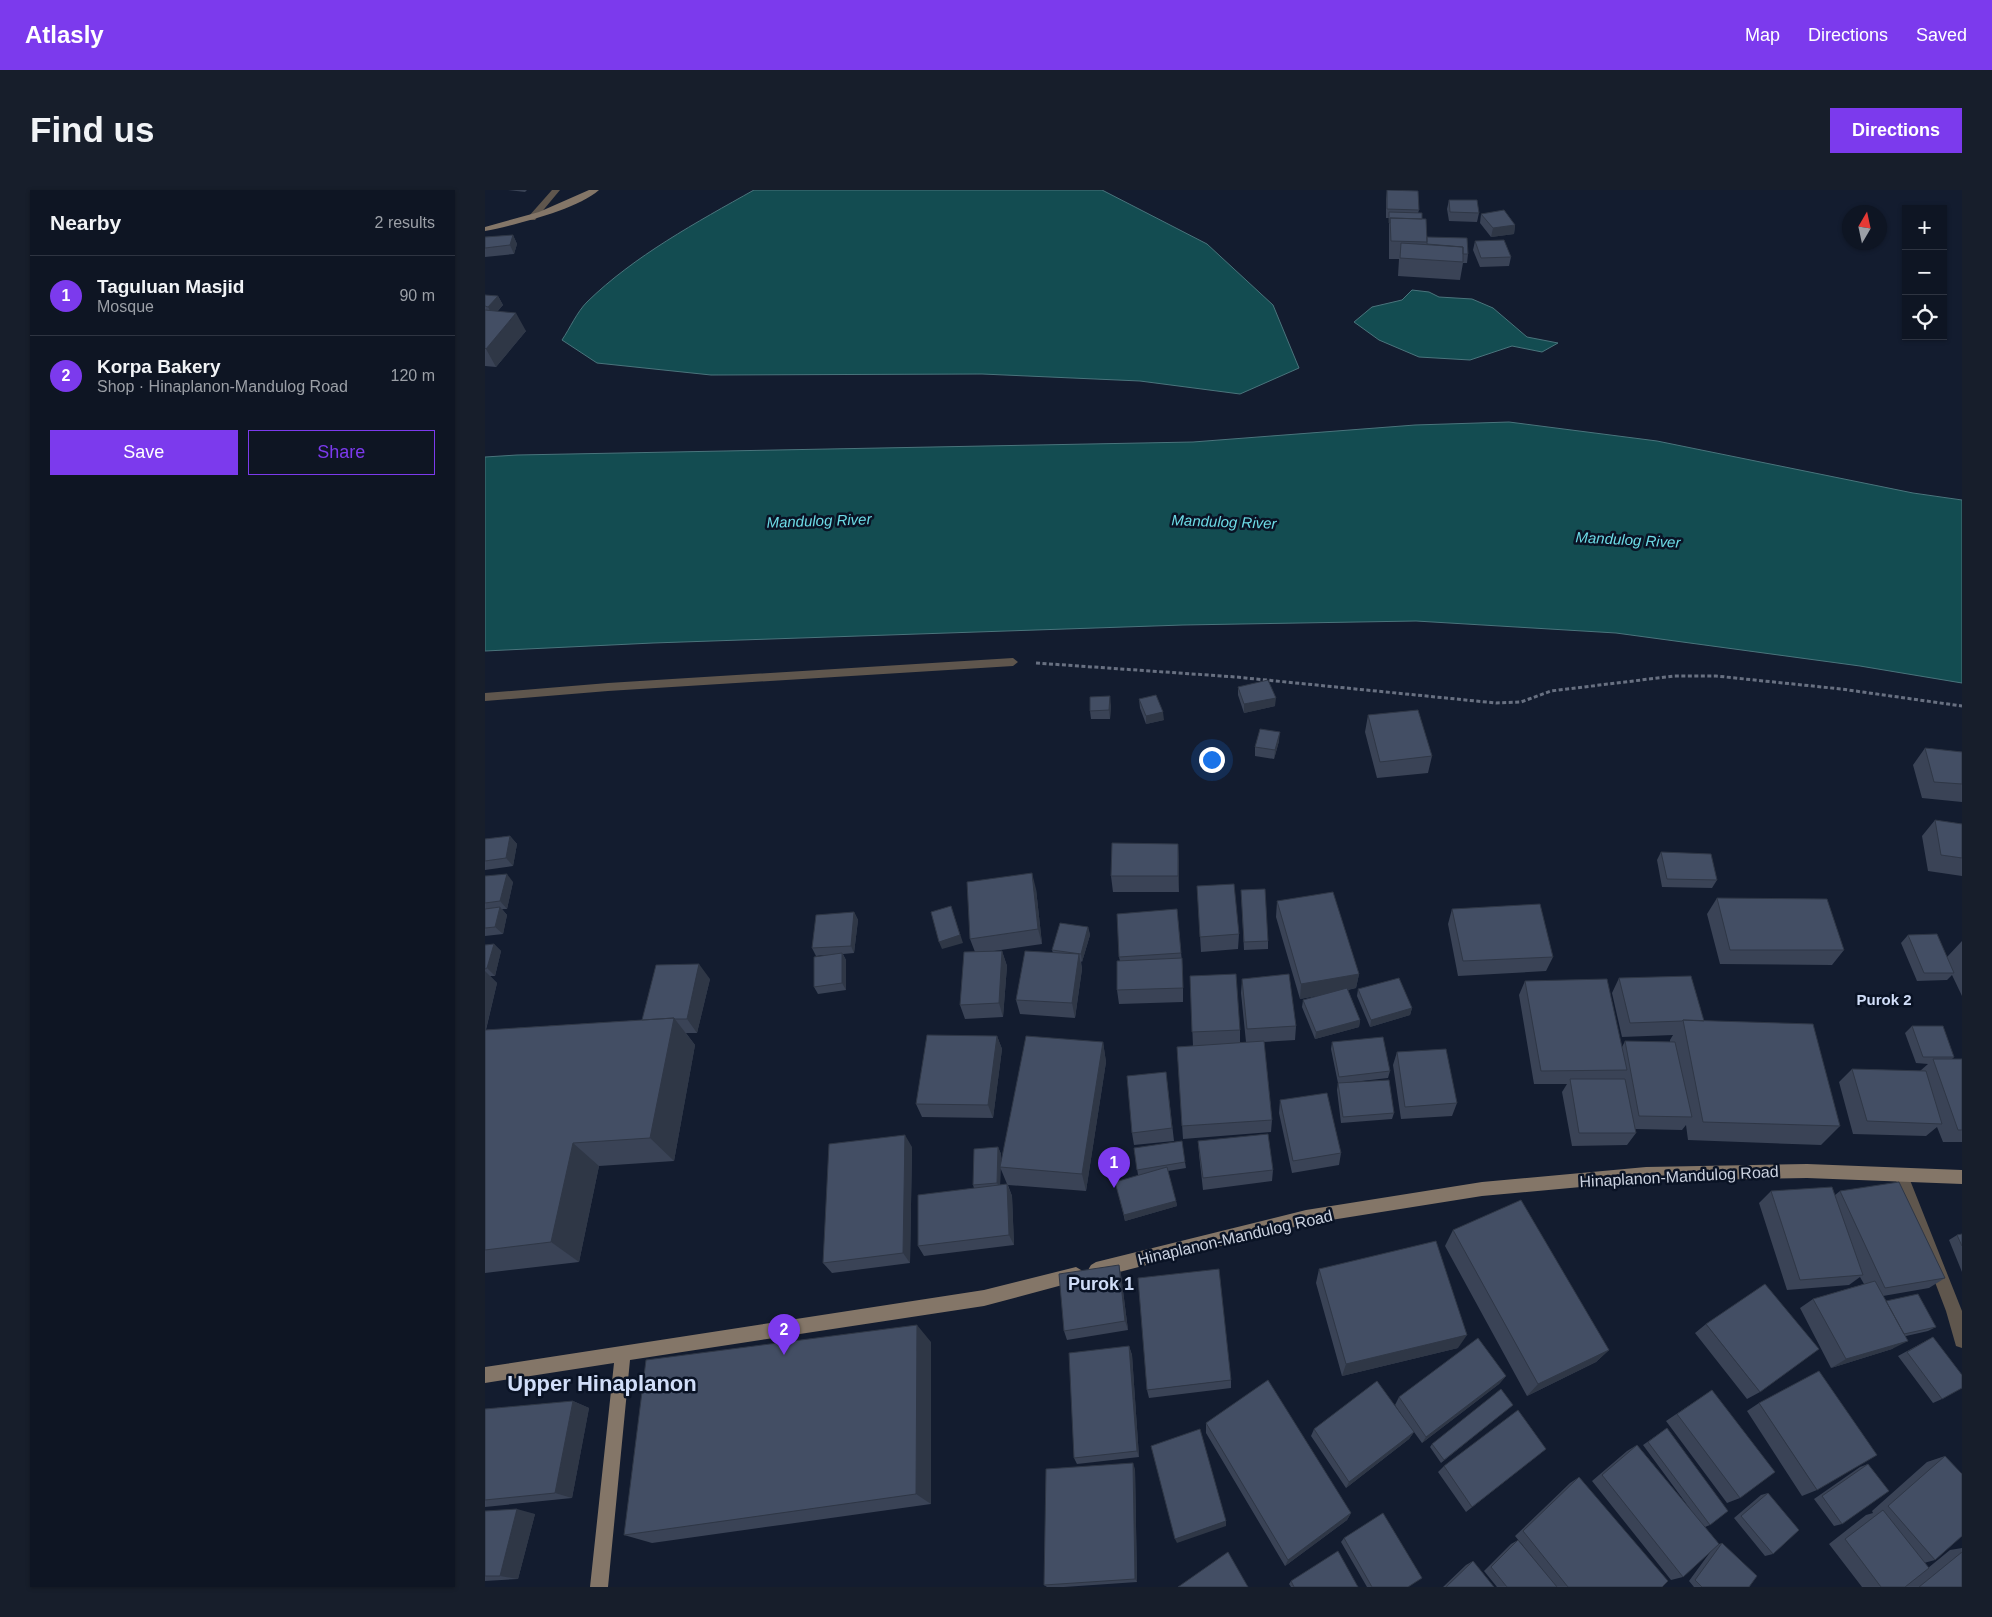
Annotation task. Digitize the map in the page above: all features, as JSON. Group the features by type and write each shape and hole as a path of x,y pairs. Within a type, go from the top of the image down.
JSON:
{"street":[{"path":"532,218 556,190"},
{"path":"485,229 532,218 561,208 595,190"},
{"path":"485,698 608,687 1013,662"},
{"name":"Hinaplanon-Mandulog Road","path":"485,1375 984,1298 1306,1217 1482,1189 1646,1174 1807,1170 1962,1177"},
{"path":"1901,1175 1953,1311 1962,1340"},
{"path":"599,1587 623,1354"}],"path":[{"path":"1013,662 1236,677 1496,703 1521,702 1551,691 1609,683 1674,676 1716,676 1841,689 1962,706"}],"water":[{"path":"754,190 1102,190 1207,244 1273,305 1299,368 1240,394 1140,381 982,374 711,375 597,363 562,340 583,306 605,285 645,255"},
{"path":"1412,290 1429,292 1439,297 1472,299 1493,308 1527,337 1558,343 1542,352 1512,346 1470,360 1419,357 1379,340 1354,322 1372,307 1402,300"},
{"name":"Mandulog River","path":"1509,422 1657,441 1913,493 1962,500 1962,683 1860,666 1616,633 1416,621 1183,625 653,643 485,651 485,457 1193,442 1415,425"}],"building":[{"path":"1387,190 1418,191 1419,210 1387,209"},
{"path":"1449,200 1477,200 1479,213 1450,212"},
{"path":"1504,210 1515,225 1493,228 1481,214"},
{"path":"1389,212 1422,213 1422,219 1390,218 1389,223"},
{"path":"1390,218 1426,219 1427,242 1391,241"},
{"path":"513,235 510,245 485,248 485,237"},
{"path":"1427,237 1467,238 1468,254 1463,254 1463,247 1427,244"},
{"path":"1504,240 1511,257 1481,258 1475,241"},
{"path":"1401,243 1463,247 1463,262 1400,258"},
{"path":"485,295 498,296 488,307 485,306"},
{"path":"485,310 516,313 486,349 485,348"},
{"path":"1268,680 1276,698 1244,704 1238,687"},
{"path":"1156,695 1163,712 1146,716 1139,699"},
{"path":"1110,696 1109,710 1090,711 1090,697"},
{"path":"1418,710 1432,756 1380,762 1368,715"},
{"path":"1260,729 1280,732 1275,750 1255,747"},
{"path":"1925,748 1962,752 1962,784 1934,782"},
{"path":"1935,820 1962,824 1962,858 1941,855"},
{"path":"510,836 506,858 485,861 485,839"},
{"path":"1112,843 1178,844 1178,876 1111,876"},
{"path":"1661,852 1711,854 1717,880 1667,879"},
{"path":"1032,873 1038,929 970,939 967,882"},
{"path":"507,874 500,901 485,903 485,876"},
{"path":"1234,884 1239,934 1200,937 1197,886"},
{"path":"1265,889 1268,941 1244,942 1241,890"},
{"path":"1333,892 1359,974 1301,984 1277,901"},
{"path":"1717,898 1827,899 1844,950 1730,950"},
{"path":"1540,904 1553,957 1463,961 1452,909"},
{"path":"951,906 960,935 939,942 931,912"},
{"path":"500,907 495,927 485,928 485,909"},
{"path":"1177,909 1181,953 1119,957 1117,914"},
{"path":"854,912 851,946 812,948 816,915"},
{"path":"1060,923 1088,927 1081,954 1052,950"},
{"path":"1937,934 1954,973 1924,973 1908,935"},
{"path":"494,944 487,968 485,969 485,945"},
{"path":"1002,951 999,1003 960,1005 964,952"},
{"path":"1025,951 1079,954 1072,1003 1016,1000"},
{"path":"842,953 842,983 814,987 814,957"},
{"path":"1182,958 1183,988 1117,990 1117,961"},
{"path":"699,964 687,1019 642,1020 656,965"},
{"path":"1236,974 1240,1030 1192,1032 1190,976"},
{"path":"1289,974 1296,1026 1247,1029 1242,979"},
{"path":"1691,976 1704,1021 1683,1020 1630,1023 1619,978"},
{"path":"1399,978 1412,1008 1371,1020 1358,989"},
{"path":"1607,979 1627,1070 1541,1071 1525,981"},
{"path":"1347,988 1360,1020 1316,1032 1303,1000"},
{"path":"674,1018 650,1138 573,1143 551,1242 485,1250 485,1030"},
{"path":"1683,1020 1813,1024 1840,1126 1703,1122"},
{"path":"1912,1026 1943,1026 1954,1057 1923,1057"},
{"path":"927,1035 997,1036 988,1105 916,1104"},
{"path":"1026,1036 1103,1042 1082,1174 1000,1167"},
{"path":"1383,1037 1390,1071 1339,1077 1332,1042"},
{"path":"1264,1041 1272,1120 1182,1126 1177,1047"},
{"path":"1625,1041 1675,1042 1692,1117 1639,1116"},
{"path":"1446,1049 1457,1103 1405,1107 1397,1052"},
{"path":"1933,1059 1962,1059 1962,1130 1958,1130"},
{"path":"1852,1069 1926,1071 1942,1124 1867,1121"},
{"path":"1166,1072 1172,1128 1132,1133 1127,1076"},
{"path":"1570,1079 1625,1079 1636,1133 1579,1133"},
{"path":"1389,1080 1394,1113 1343,1117 1338,1083"},
{"path":"1327,1093 1341,1153 1293,1161 1280,1100"},
{"path":"1268,1134 1273,1170 1203,1178 1198,1141"},
{"path":"905,1135 903,1253 823,1263 829,1144"},
{"path":"1182,1141 1185,1162 1137,1170 1134,1148"},
{"path":"998,1147 997,1183 973,1185 974,1149"},
{"path":"1167,1167 1176,1201 1124,1215 1115,1182"},
{"path":"1899,1182 1945,1278 1885,1288 1840,1191"},
{"path":"1007,1184 1009,1235 918,1246 918,1195"},
{"path":"1832,1187 1863,1275 1800,1280 1771,1191"},
{"path":"1521,1200 1609,1350 1538,1384 1453,1230"},
{"path":"1962,1234 1962,1246 1957,1235"},
{"path":"1436,1241 1467,1335 1346,1364 1319,1269"},
{"path":"1119,1265 1125,1321 1064,1331 1059,1274"},
{"path":"1219,1269 1231,1380 1147,1390 1138,1278"},
{"path":"1875,1281 1908,1341 1846,1359 1813,1299"},
{"path":"1765,1284 1819,1349 1760,1392 1706,1324"},
{"path":"1918,1294 1936,1327 1904,1334 1886,1301"},
{"path":"917,1325 916,1494 624,1535 646,1360"},
{"path":"1933,1337 1962,1375 1962,1388 1942,1399 1907,1352"},
{"path":"1478,1338 1506,1376 1426,1437 1399,1397"},
{"path":"1129,1346 1137,1451 1074,1458 1069,1353"},
{"path":"1819,1371 1877,1455 1817,1490 1759,1403"},
{"path":"1268,1380 1351,1513 1288,1560 1206,1423"},
{"path":"1377,1381 1414,1432 1349,1482 1314,1429"},
{"path":"1501,1389 1513,1405 1444,1460 1432,1444"},
{"path":"1712,1390 1775,1472 1740,1498 1677,1414"},
{"path":"573,1401 555,1493 485,1500 485,1409"},
{"path":"1518,1410 1546,1449 1472,1507 1444,1466"},
{"path":"1667,1428 1728,1511 1710,1525 1648,1442"},
{"path":"1200,1429 1226,1521 1175,1539 1151,1446"},
{"path":"1637,1445 1719,1544 1683,1577 1602,1475"},
{"path":"1945,1456 1962,1474 1962,1536 1935,1560 1888,1506"},
{"path":"1133,1463 1135,1579 1044,1585 1046,1469"},
{"path":"1868,1464 1889,1491 1842,1524 1822,1496"},
{"path":"1579,1477 1668,1581 1662,1587 1568,1587 1523,1531"},
{"path":"1768,1493 1799,1530 1773,1554 1741,1516"},
{"path":"517,1509 500,1576 485,1576 485,1511"},
{"path":"1883,1510 1929,1568 1905,1587 1881,1587 1845,1539"},
{"path":"1383,1513 1422,1578 1408,1587 1372,1587 1344,1538"},
{"path":"1518,1540 1557,1587 1507,1587 1491,1567"},
{"path":"1722,1543 1757,1576 1749,1587 1702,1587 1695,1580"},
{"path":"1338,1551 1358,1587 1294,1587 1291,1581"},
{"path":"1228,1552 1248,1587 1178,1587"},
{"path":"1962,1552 1962,1587 1919,1587"},
{"path":"1473,1561 1494,1587 1446,1587"}],"place":[{"name":"Taguluan Masjid","path":"1114,1188"},
{"name":"Korpa Bakery","path":"784,1355"}],"district":[{"name":"Purok 2","path":"1884,1000"},
{"name":"Purok 1","path":"1101,1284"},
{"name":"Upper Hinaplanon","path":"602,1383"}]}
